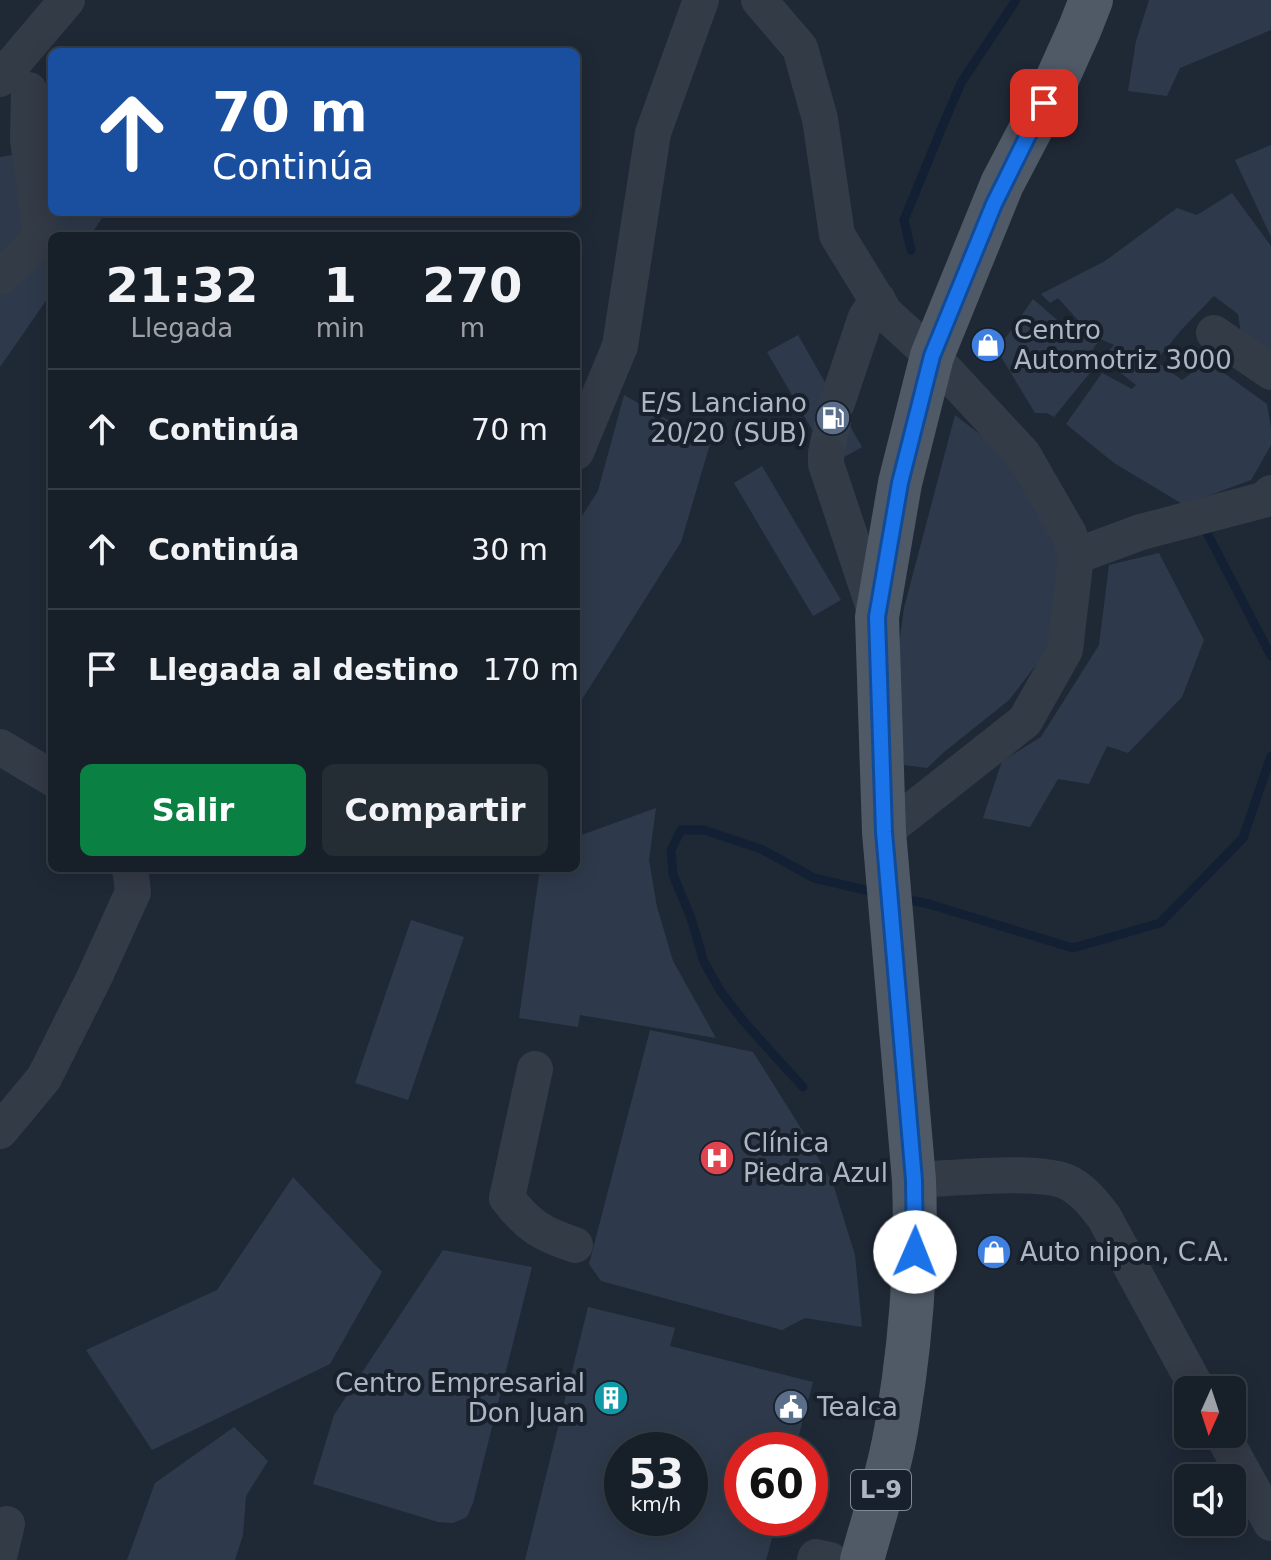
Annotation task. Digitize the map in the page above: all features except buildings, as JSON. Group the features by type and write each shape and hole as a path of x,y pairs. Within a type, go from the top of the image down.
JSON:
{"main road":[{"name":"L-9","path":"862,1560 898,1420 916,1229 884,832 877,617 900,483 932,356 991,210 1058,77 1091,0"}],"street":[{"path":"0,277 30,249 39,234 22,86 67,0"},
{"path":"580,442 620,346 653,133 701,0"},
{"path":"759,0 785,17 800,48 820,119 837,235 885,313 932,356 1023,454 1069,534 1076,556 1065,650 1025,721 884,832"},
{"path":"837,403 866,317 878,300"},
{"path":"1214,333 1271,372"},
{"path":"826,453 826,464 877,617"},
{"path":"1076,556 1141,532 1263,500 1271,493"},
{"path":"0,747 48,776"},
{"path":"0,1131 44,1078 133,892 130,872"},
{"path":"535,1069 507,1198 522,1217 549,1237 575,1245"},
{"path":"914,1180 1027,1175 1066,1181 1088,1196 1104,1217 1190,1376"},
{"path":"1230,1448 1271,1523"},
{"path":"815,1560 816,1557 830,1560"}],"waterway":[{"path":"911,250 904,220 943,125 961,83 1016,0"},
{"path":"1204,527 1271,656"},
{"path":"900,898 1073,948 1160,923 1243,838 1271,756"},
{"path":"803,1087 745,1023 721,992 704,962 691,918 673,875 671,850 681,830 704,830 761,849 814,878 878,893"}],"tunnel":[{"path":"826,453 837,403"}],"place":[{"name":"Centro Automotriz 3000","path":"988,345"},
{"name":"E/S Lanciano 20/20 (SUB)","path":"833,418"},
{"name":"Clínica Piedra Azul","path":"717,1158"},
{"name":"Auto nipon, C.A.","path":"994,1252"},
{"name":"Centro Empresarial Don Juan","path":"611,1398"},
{"name":"Tealca","path":"791,1407"}],"route":[{"path":"915,1252 914,1180 884,832 877,617 900,483 932,356 1002,184 1044,103"}]}
